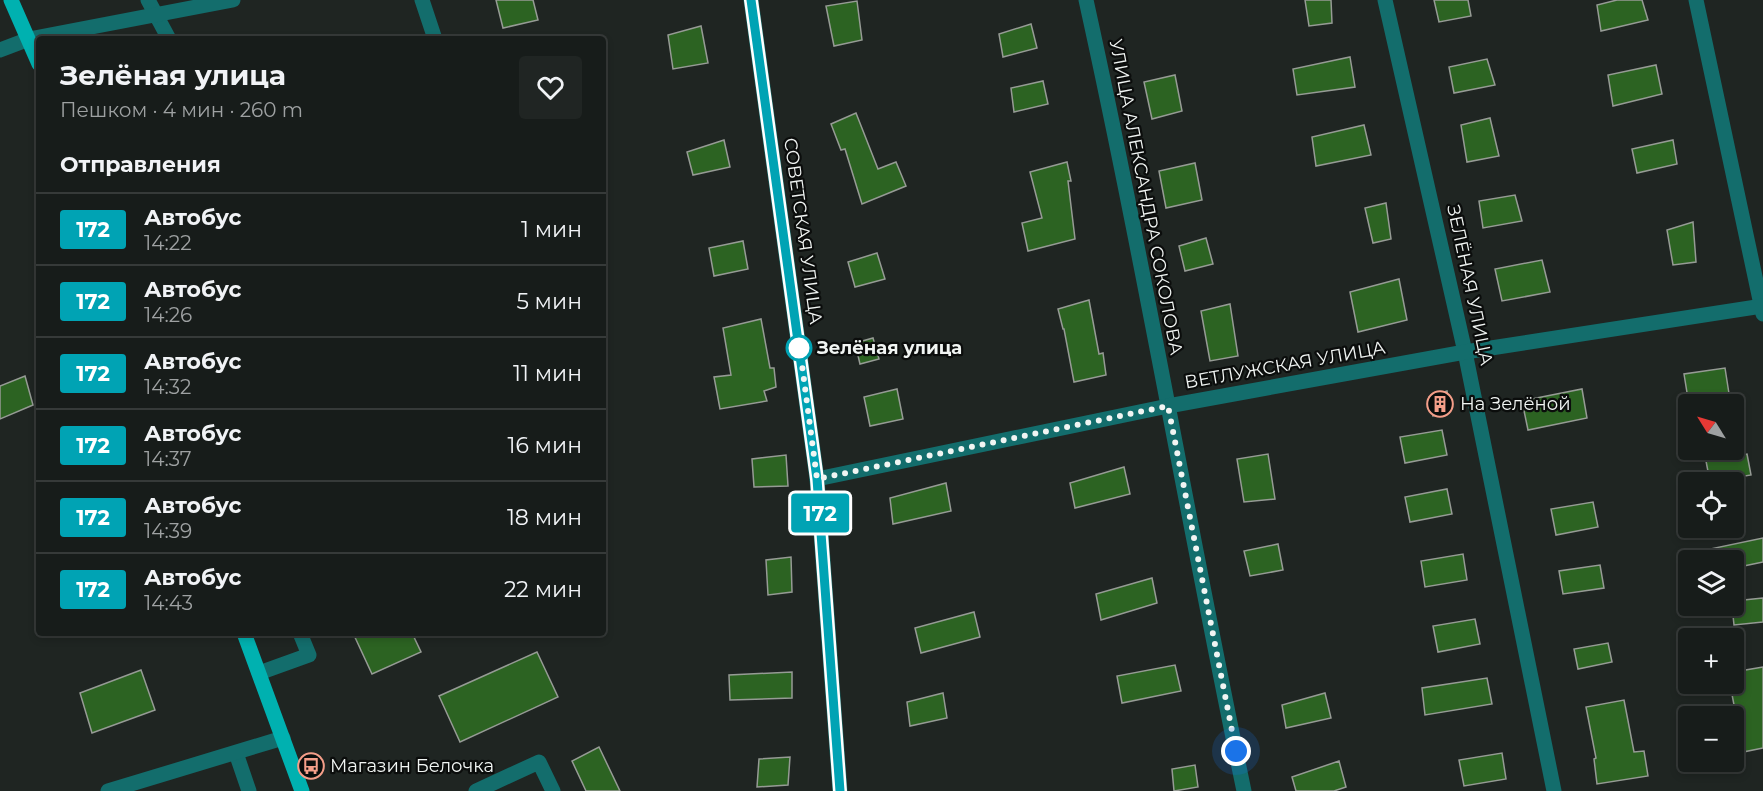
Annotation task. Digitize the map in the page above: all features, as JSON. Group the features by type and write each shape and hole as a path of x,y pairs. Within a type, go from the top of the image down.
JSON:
{"main road":[{"path":"11,0 36,56"},
{"path":"245,636 302,791"}],"street":[{"path":"148,0 167,36"},
{"path":"46,36 233,0"},
{"path":"422,0 434,36"},
{"name":"СОВЕТСКАЯ УЛИЦА","path":"751,0 817,479 840,791"},
{"name":"УЛИЦА АЛЕКСАНДРА СОКОЛОВА","path":"1086,0 1122,161 1244,791"},
{"name":"ЗЕЛЁНАЯ УЛИЦА","path":"1386,0 1465,352 1554,791"},
{"path":"1696,0 1762,308"},
{"path":"0,50 36,38"},
{"name":"ВЕТЛУЖСКАЯ УЛИЦА","path":"817,479 1168,406 1465,352 1762,308"},
{"path":"259,673 309,656 301,636"},
{"path":"108,791 283,738"},
{"path":"236,753 249,791"},
{"path":"476,791 539,762 553,791"}],"building":[{"path":"496,0 533,0 538,20 503,28"},
{"path":"1305,0 1331,0 1332,23 1309,26"},
{"path":"1434,0 1468,0 1471,16 1439,22"},
{"path":"1617,0 1642,0 1648,20 1601,31 1597,5"},
{"path":"857,1 862,40 834,46 826,6"},
{"path":"1031,24 1037,48 1003,57 999,34"},
{"path":"701,26 708,63 673,69 668,35"},
{"path":"1350,57 1355,87 1297,95 1293,69"},
{"path":"1487,59 1495,85 1454,93 1449,67"},
{"path":"1656,65 1662,94 1613,106 1608,75"},
{"path":"1175,75 1182,111 1152,119 1144,82"},
{"path":"1043,81 1048,104 1014,112 1011,88"},
{"path":"856,113 878,169 896,162 906,186 862,204 845,149 841,150 831,124"},
{"path":"1490,118 1499,156 1467,162 1461,125"},
{"path":"1364,125 1371,155 1316,166 1312,137"},
{"path":"724,140 730,167 693,175 687,152"},
{"path":"1673,140 1677,164 1637,173 1632,149"},
{"path":"1067,162 1071,181 1068,181 1075,239 1028,251 1022,223 1042,218 1030,172"},
{"path":"1195,163 1202,200 1166,208 1159,171"},
{"path":"1515,195 1522,221 1483,228 1479,201"},
{"path":"1386,203 1391,239 1373,243 1365,208"},
{"path":"1693,222 1696,262 1673,265 1667,230"},
{"path":"1206,238 1213,264 1185,271 1179,246"},
{"path":"743,241 748,269 714,276 709,248"},
{"path":"877,253 885,279 855,287 848,262"},
{"path":"1542,260 1550,292 1502,301 1495,269"},
{"path":"1399,279 1407,320 1358,332 1350,292"},
{"path":"1089,300 1099,354 1103,353 1106,375 1074,382 1058,309"},
{"path":"1230,304 1238,356 1210,361 1201,311"},
{"path":"761,319 770,368 774,368 776,387 764,391 767,401 720,409 714,377 731,375 723,328"},
{"path":"873,338 879,359 860,364 855,343"},
{"path":"1725,368 1729,394 1687,394 1684,374"},
{"path":"25,376 33,405 0,419 0,386"},
{"path":"897,389 903,419 870,426 864,397"},
{"path":"1582,389 1587,418 1528,430 1522,401"},
{"name":"На Зелёной","path":"1447,391 1450,410 1433,416 1429,397"},
{"path":"1442,430 1447,455 1405,463 1400,437"},
{"path":"1268,454 1275,499 1244,502 1237,459"},
{"path":"1747,454 1751,475 1744,476 1744,472 1708,472 1706,461 1744,460 1744,455"},
{"path":"786,455 788,486 754,487 752,459"},
{"path":"1124,467 1130,494 1075,508 1070,483"},
{"path":"946,483 951,511 893,524 890,498"},
{"path":"1447,489 1452,514 1410,522 1405,497"},
{"path":"1593,502 1598,527 1556,535 1551,509"},
{"path":"1763,538 1763,562 1744,566 1744,550 1705,550"},
{"path":"1278,544 1283,570 1250,576 1244,551"},
{"path":"1463,554 1467,580 1425,587 1421,561"},
{"path":"791,557 792,592 768,595 766,560"},
{"path":"1600,565 1604,588 1563,594 1559,571"},
{"path":"1152,578 1157,603 1101,620 1096,594"},
{"path":"1763,598 1763,622 1734,625 1733,616 1744,616 1744,600"},
{"path":"974,612 980,637 921,653 915,628"},
{"path":"1475,619 1480,644 1438,652 1433,626"},
{"path":"354,636 413,636 421,652 372,674"},
{"path":"1608,643 1612,662 1578,669 1574,649"},
{"path":"537,652 558,697 460,742 439,696"},
{"path":"1175,665 1181,691 1122,703 1117,676"},
{"path":"1763,667 1763,748 1744,752 1744,706 1734,706 1732,694 1744,694 1744,670"},
{"path":"141,670 155,710 92,733 80,693"},
{"path":"792,672 792,698 730,700 729,675"},
{"path":"1487,678 1492,704 1425,715 1422,688"},
{"path":"943,693 947,718 910,726 907,702"},
{"path":"1325,693 1331,718 1286,728 1282,705"},
{"path":"1624,700 1634,752 1644,751 1648,776 1597,784 1594,759 1596,758 1586,707"},
{"path":"599,747 620,791 586,791 572,761"},
{"path":"1502,753 1506,779 1464,786 1459,760"},
{"path":"790,757 788,785 757,787 759,759"},
{"path":"1339,761 1346,787 1334,791 1296,791 1292,777"},
{"path":"1195,765 1198,787 1174,791 1172,769"}],"bus line":[{"name":"172","path":"751,0 817,479 840,791"}],"place":[{"name":"Зелёная улица","path":"799,348"},
{"name":"На Зелёной","path":"1440,404"},
{"name":"Магазин Белочка","path":"311,766"}],"route":[{"path":"799,348 799,342 817,479 1168,406 1236,751"}]}
